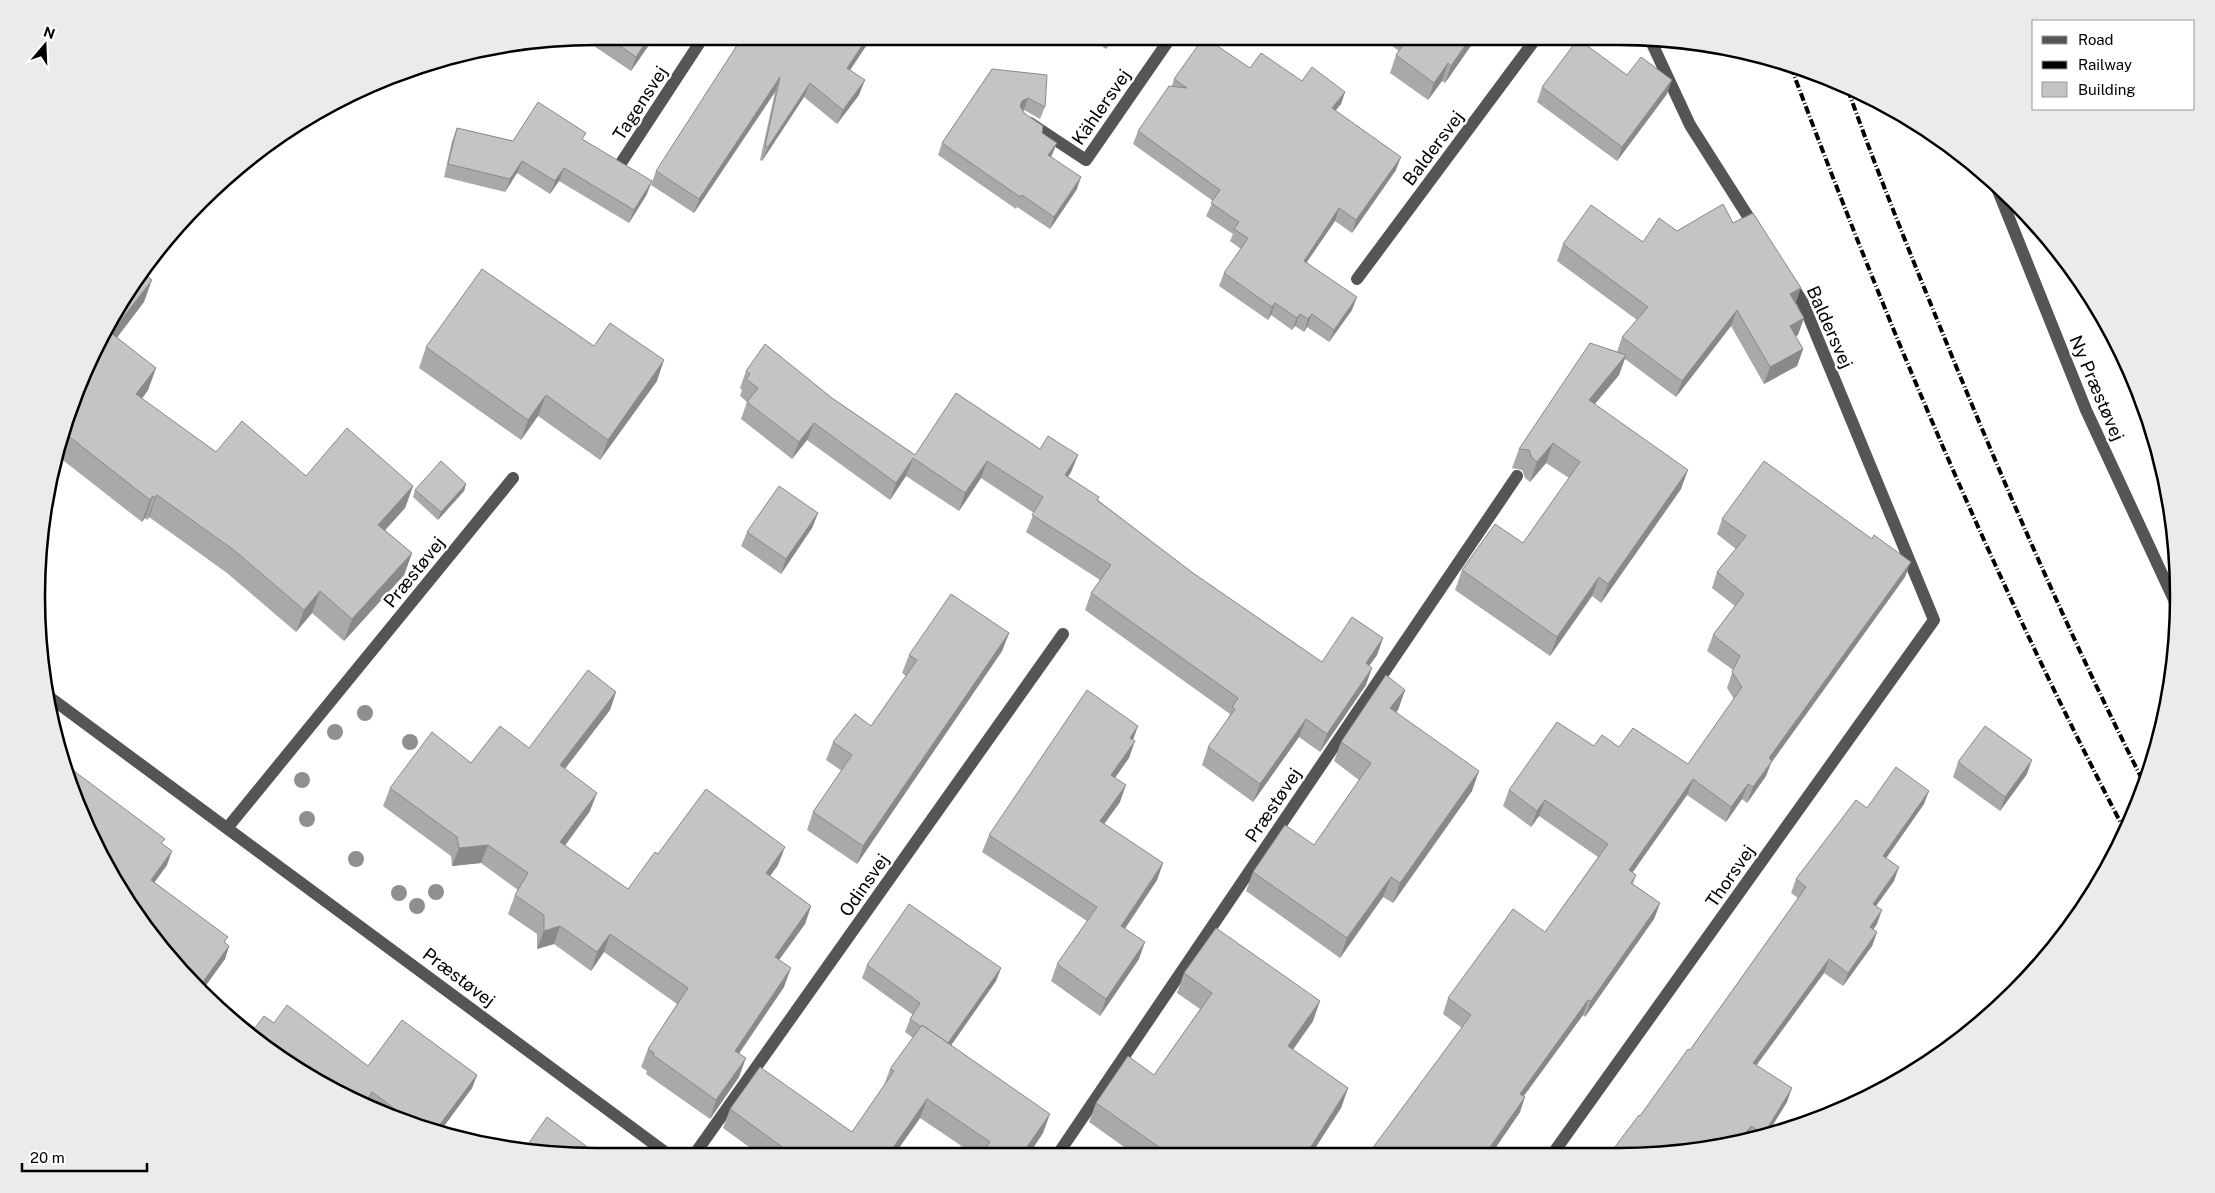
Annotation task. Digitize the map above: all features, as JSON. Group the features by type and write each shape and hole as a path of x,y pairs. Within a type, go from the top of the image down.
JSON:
{"street":[{"name":"Tagensvej","path":"621,163 698,45"},
{"name":"Kählersvej","path":"1024,118 1086,160 1165,45"},
{"name":"Baldersvej","path":"1357,279 1531,45"},
{"path":"1653,46 1690,125 1762,238"},
{"name":"Ny Præstøvej","path":"2003,202 2086,410 2170,591"},
{"name":"Baldersvej","path":"1783,270 1803,303 1934,620"},
{"name":"Præstøvej","path":"1062,1148 1517,476"},
{"name":"Præstøvej","path":"228,827 513,478"},
{"name":"Thorsvej","path":"1557,1148 1934,620"},
{"name":"Odinsvej","path":"699,1148 1063,634"},
{"name":"Præstøvej","path":"56,702 228,827 660,1148"}],"building":[{"path":"619,45 644,45 636,57"},
{"path":"737,45 863,45 847,68 865,80 843,110 810,83 768,147 765,146 780,77 699,199 656,171"},
{"path":"1198,45 1216,45 1250,68 1261,53 1302,81 1312,67 1345,92 1332,108 1401,157 1356,220 1339,208 1304,261 1357,297 1334,330 1312,314 1308,319 1300,314 1297,318 1275,303 1272,307 1224,273 1248,238 1234,229 1239,222 1211,203 1220,190 1138,131 1169,86 1187,88 1174,79"},
{"path":"1403,45 1465,45 1451,66 1448,63 1434,83 1396,55"},
{"path":"1574,45 1586,45 1627,75 1641,57 1672,80 1622,147 1542,87"},
{"path":"992,69 1047,75 1045,107 1028,98 1022,101 1020,106 1024,113 1043,126 1042,133 1057,143 1048,155 1081,177 1054,217 1022,195 1020,197 942,143"},
{"path":"538,102 586,133 582,139 652,181 634,210 564,168 555,181 522,161 510,179 448,164 457,128 513,141"},
{"path":"1723,204 1733,223 1753,213 1801,288 1790,294 1804,318 1790,326 1803,349 1770,367 1737,310 1682,381 1622,337 1648,307 1563,244 1591,205 1643,242 1659,218 1677,231"},
{"path":"482,269 594,346 610,323 664,360 608,440 546,395 528,420 426,347"},
{"path":"148,277 152,280 116,326"},
{"path":"112,334 156,368 136,394 216,452 242,421 306,476 347,428 413,486 378,525 412,553 352,619 320,591 304,610 235,551 157,495 155,498 153,496 150,500 69,436 87,385"},
{"path":"1590,343 1626,355 1589,400 1688,470 1608,584 1599,577 1557,637 1462,570 1495,524 1523,543 1580,462 1553,443 1537,462 1532,458 1529,450 1519,449"},
{"path":"765,344 832,398 915,455 956,393 1040,449 1048,436 1078,455 1065,475 1099,497 1097,500 1193,573 1322,662 1352,617 1383,638 1366,663 1372,668 1327,734 1306,719 1260,784 1208,747 1235,709 1232,707 1238,698 1091,593 1111,565 1032,515 1043,497 987,461 965,493 913,458 896,483 814,423 799,442 747,402 758,388 746,379 750,374 746,371"},
{"path":"441,461 466,484 441,512 415,490"},
{"path":"1764,461 1872,539 1874,535 1911,562 1769,758 1772,761 1753,787 1748,784 1731,807 1693,779 1629,870 1636,875 1631,883 1660,903 1591,1001 1588,1000 1520,1094 1525,1097 1489,1148 1373,1148 1471,1015 1448,998 1513,909 1545,932 1608,844 1545,800 1537,811 1509,790 1557,722 1594,746 1602,735 1619,747 1633,728 1688,764 1742,687 1732,672 1740,656 1713,635 1744,594 1717,572 1746,536 1722,519"},
{"path":"779,486 818,513 786,559 747,532"},
{"path":"951,594 1009,633 863,846 813,812 852,755 833,742 855,714 871,726 917,660 909,655"},
{"path":"588,670 616,692 560,765 597,793 560,842 628,889 655,852 658,854 706,789 785,847 766,873 811,906 775,957 791,968 735,1051 746,1058 716,1100 653,1055 654,1053 648,1049 688,988 610,934 597,952 560,926 544,931 544,915 515,895 528,873 488,845 459,848 457,837 390,788 432,732 471,763 500,726 529,748"},
{"path":"1386,675 1405,690 1390,708 1479,771 1400,883 1391,877 1347,938 1253,872 1285,825 1314,845 1371,763 1341,742"},
{"path":"1087,690 1138,726 1130,738 1135,741 1111,775 1126,785 1100,821 1163,863 1121,926 1145,942 1106,999 1057,964 1097,907 989,835"},
{"path":"1985,726 2032,760 2005,797 1958,762"},
{"path":"1896,767 1929,791 1883,856 1899,867 1873,904 1882,910 1870,927 1877,932 1848,973 1829,959 1753,1063 1792,1088 1768,1127 1757,1130 1751,1126 1746,1132 1690,1143 1655,1147 1614,1148 1640,1116 1688,1049 1690,1050 1806,887 1796,879 1856,800 1867,808"},
{"path":"73,770 165,839 161,843 172,851 151,880 228,937 224,942 229,946 203,982 182,960 138,903 119,872 87,808"},
{"path":"909,904 1001,968 948,1043 910,1019 920,1003 867,965"},
{"path":"1216,928 1320,1001 1288,1046 1348,1088 1310,1148 1160,1148 1096,1103 1128,1056 1154,1075 1212,993 1184,973"},
{"path":"287,1005 368,1066 402,1020 477,1075 440,1125 398,1111 372,1092 368,1098 321,1074 290,1055 236,1014 255,1028 264,1016 274,1023"},
{"path":"922,1025 1050,1114 1026,1148 986,1148 990,1142 927,1099 893,1148 783,1148 730,1109 760,1067 852,1132 894,1071 890,1069"},
{"path":"547,1117 586,1148 560,1147 529,1143"}],"railway":[{"path":"1793,73 1866,261 1946,454 2032,644 2121,823"},
{"path":"1850,97 1910,252 1995,459 2042,569 2140,776"}]}
